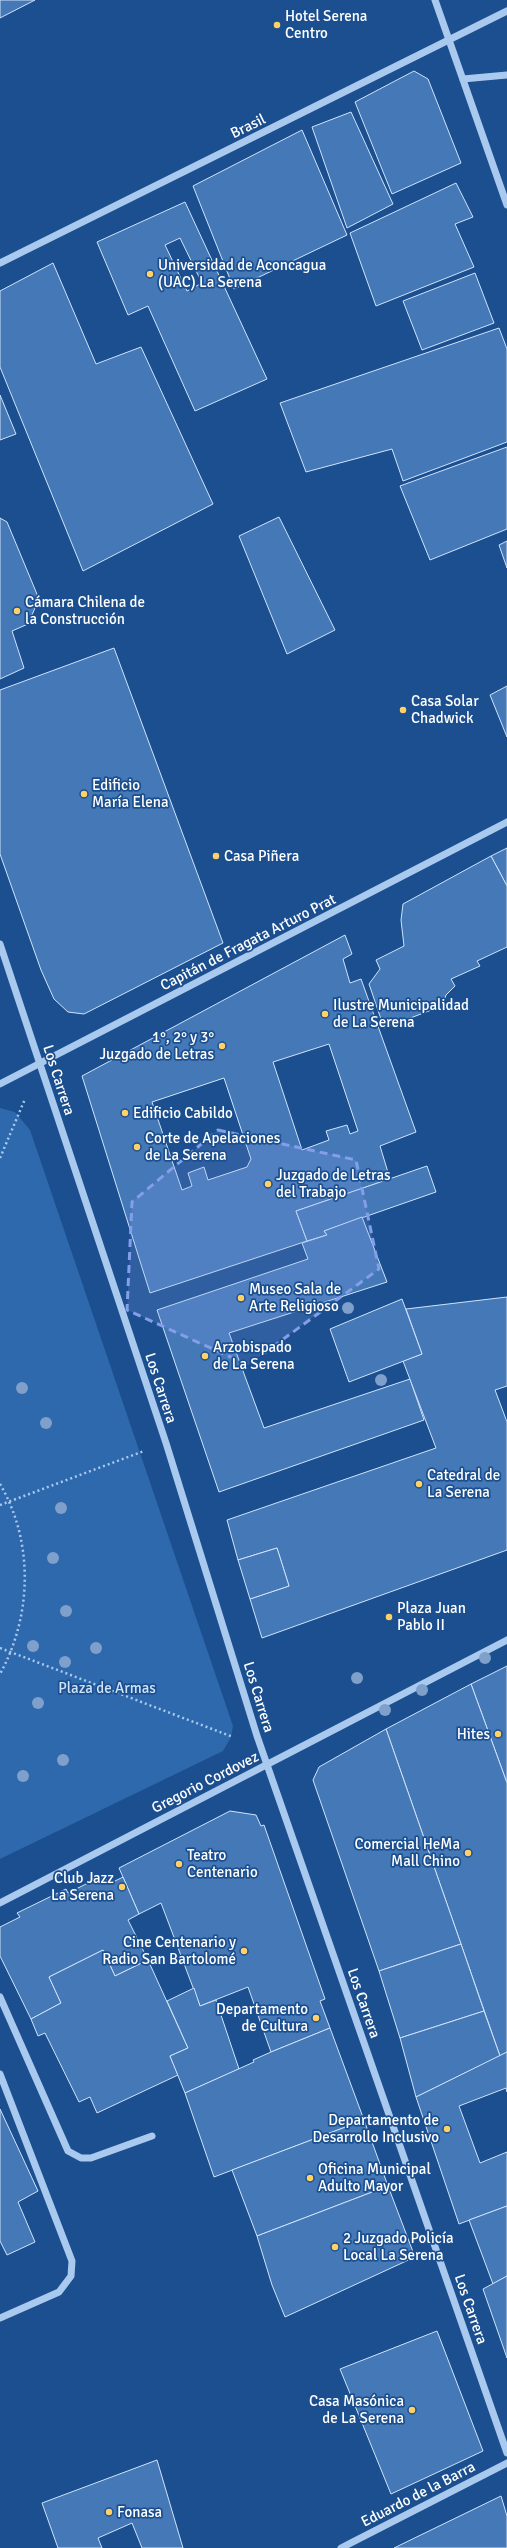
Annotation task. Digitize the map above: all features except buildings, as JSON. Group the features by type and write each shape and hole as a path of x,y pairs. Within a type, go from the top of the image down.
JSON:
{"street":[{"path":"435,0 505,190 507,205"},
{"name":"Brasil","path":"0,263 507,11"},
{"path":"463,79 507,75"},
{"name":"Capitán de Fragata Arturo Prat","path":"0,1084 507,822"},
{"name":"Los Carrera","path":"0,944 166,1443 257,1736 507,2453"},
{"name":"Gregorio Cordovez","path":"0,1903 507,1640"},
{"path":"0,1997 68,2151 81,2158 91,2158 152,2136"},
{"path":"0,2074 72,2261 71,2276 59,2292 0,2318"},
{"name":"Eduardo de la Barra","path":"341,2548 507,2463"}],"path":[{"path":"0,1158 40,1064"},
{"path":"0,1505 166,1443"},
{"path":"0,1484 10,1501 24,1550 25,1595 12,1652 0,1674"},
{"path":"0,1648 231,1737 257,1736"}],"highlighted area":[{"path":"218,1130 356,1160 379,1269 248,1365 127,1310 132,1202"}],"green space":[{"name":"Plaza de Armas","path":"0,1108 15,1112 30,1130 233,1726 231,1737 223,1751 0,1859"}],"place":[{"name":"Hotel Serena Centro","path":"277,25"},
{"name":"Universidad de Aconcagua (UAC) La Serena","path":"150,274"},
{"name":"Cámara Chilena de la Construcción","path":"17,611"},
{"name":"Casa Solar Chadwick","path":"403,710"},
{"name":"Edificio María Elena","path":"84,794"},
{"name":"Casa Piñera","path":"216,856"},
{"name":"Ilustre Municipalidad de La Serena","path":"325,1014"},
{"name":"1°, 2° y 3° Juzgado de Letras","path":"222,1046"},
{"name":"Edificio Cabildo","path":"125,1113"},
{"name":"Corte de Apelaciones de La Serena","path":"137,1147"},
{"name":"Juzgado de Letras del Trabajo","path":"268,1184"},
{"name":"Museo Sala de Arte Religioso","path":"241,1298"},
{"name":"Arzobispado de La Serena","path":"205,1356"},
{"name":"Catedral de La Serena","path":"419,1484"},
{"name":"Plaza Juan Pablo II","path":"389,1617"},
{"name":"Hites","path":"498,1734"},
{"name":"Comercial HeMa Mall Chino","path":"468,1853"},
{"name":"Teatro Centenario","path":"179,1864"},
{"name":"Club Jazz La Serena","path":"122,1887"},
{"name":"Cine Centenario y Radio San Bartolomé","path":"244,1951"},
{"name":"Departamento de Cultura","path":"316,2018"},
{"name":"Departamento de Desarrollo Inclusivo","path":"447,2129"},
{"name":"Oficina Municipal Adulto Mayor","path":"310,2178"},
{"name":"2 Juzgado Policía Local La Serena","path":"335,2247"},
{"name":"Casa Masónica de La Serena","path":"412,2410"},
{"name":"Fonasa","path":"109,2512"}]}
